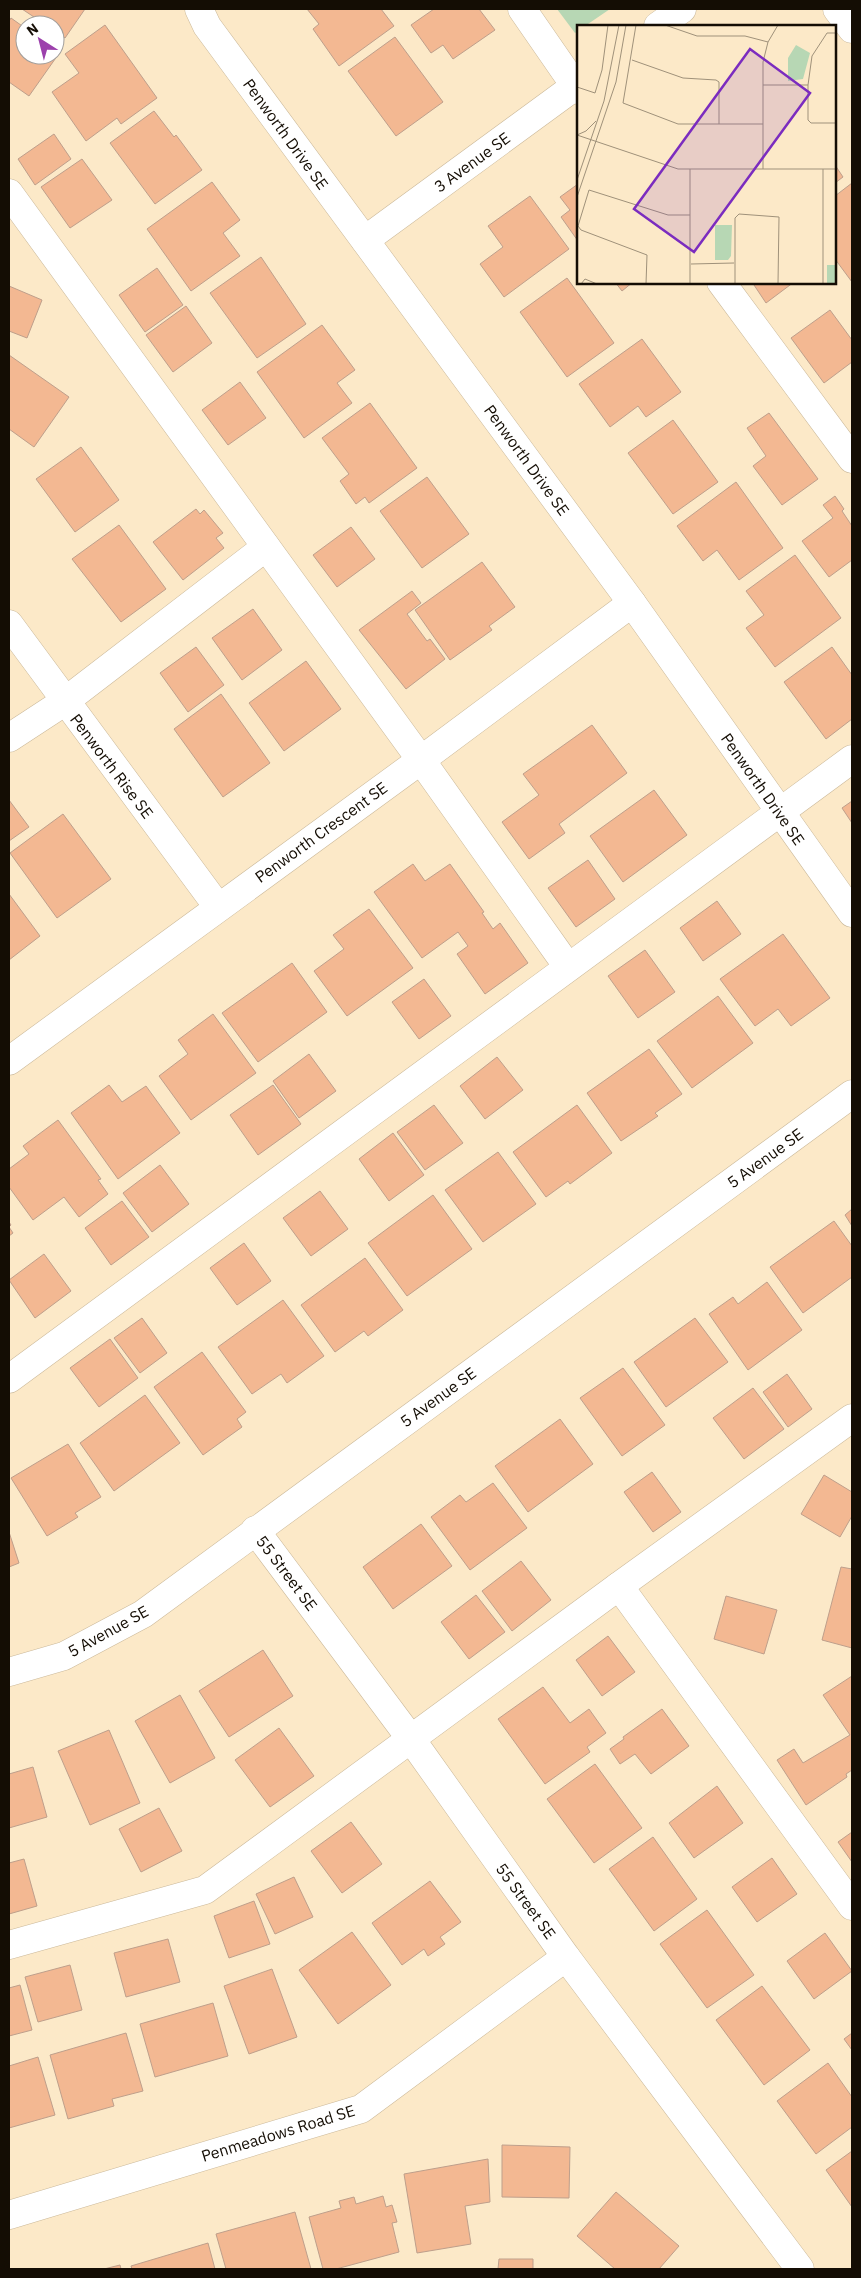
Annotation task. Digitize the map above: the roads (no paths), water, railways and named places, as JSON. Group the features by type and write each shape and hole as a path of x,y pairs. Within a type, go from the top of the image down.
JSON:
{"street":[{"name":"Penworth Drive SE","path":"199,9 207,26 632,602 852,913"},
{"path":"522,9 577,86"},
{"path":"659,25 682,9"},
{"path":"837,9 852,29"},
{"name":"3 Avenue SE","path":"365,240 577,88"},
{"path":"9,193 421,760 568,967"},
{"path":"722,284 852,459"},
{"path":"9,738 64,702 266,547"},
{"name":"Penworth Crescent SE","path":"9,1061 421,760 632,602"},
{"name":"Penworth Rise SE","path":"9,624 64,702 218,907"},
{"path":"9,1378 852,759"},
{"name":"5 Avenue SE","path":"9,1672 64,1656 143,1614 852,1094"},
{"path":"9,1945 205,1890 619,1586 852,1418"},
{"name":"55 Street SE","path":"255,1530 411,1739 566,1957 800,2269"},
{"path":"619,1586 852,1906"},
{"name":"Penmeadows Road SE","path":"9,2215 362,2109 566,1957"}]}
